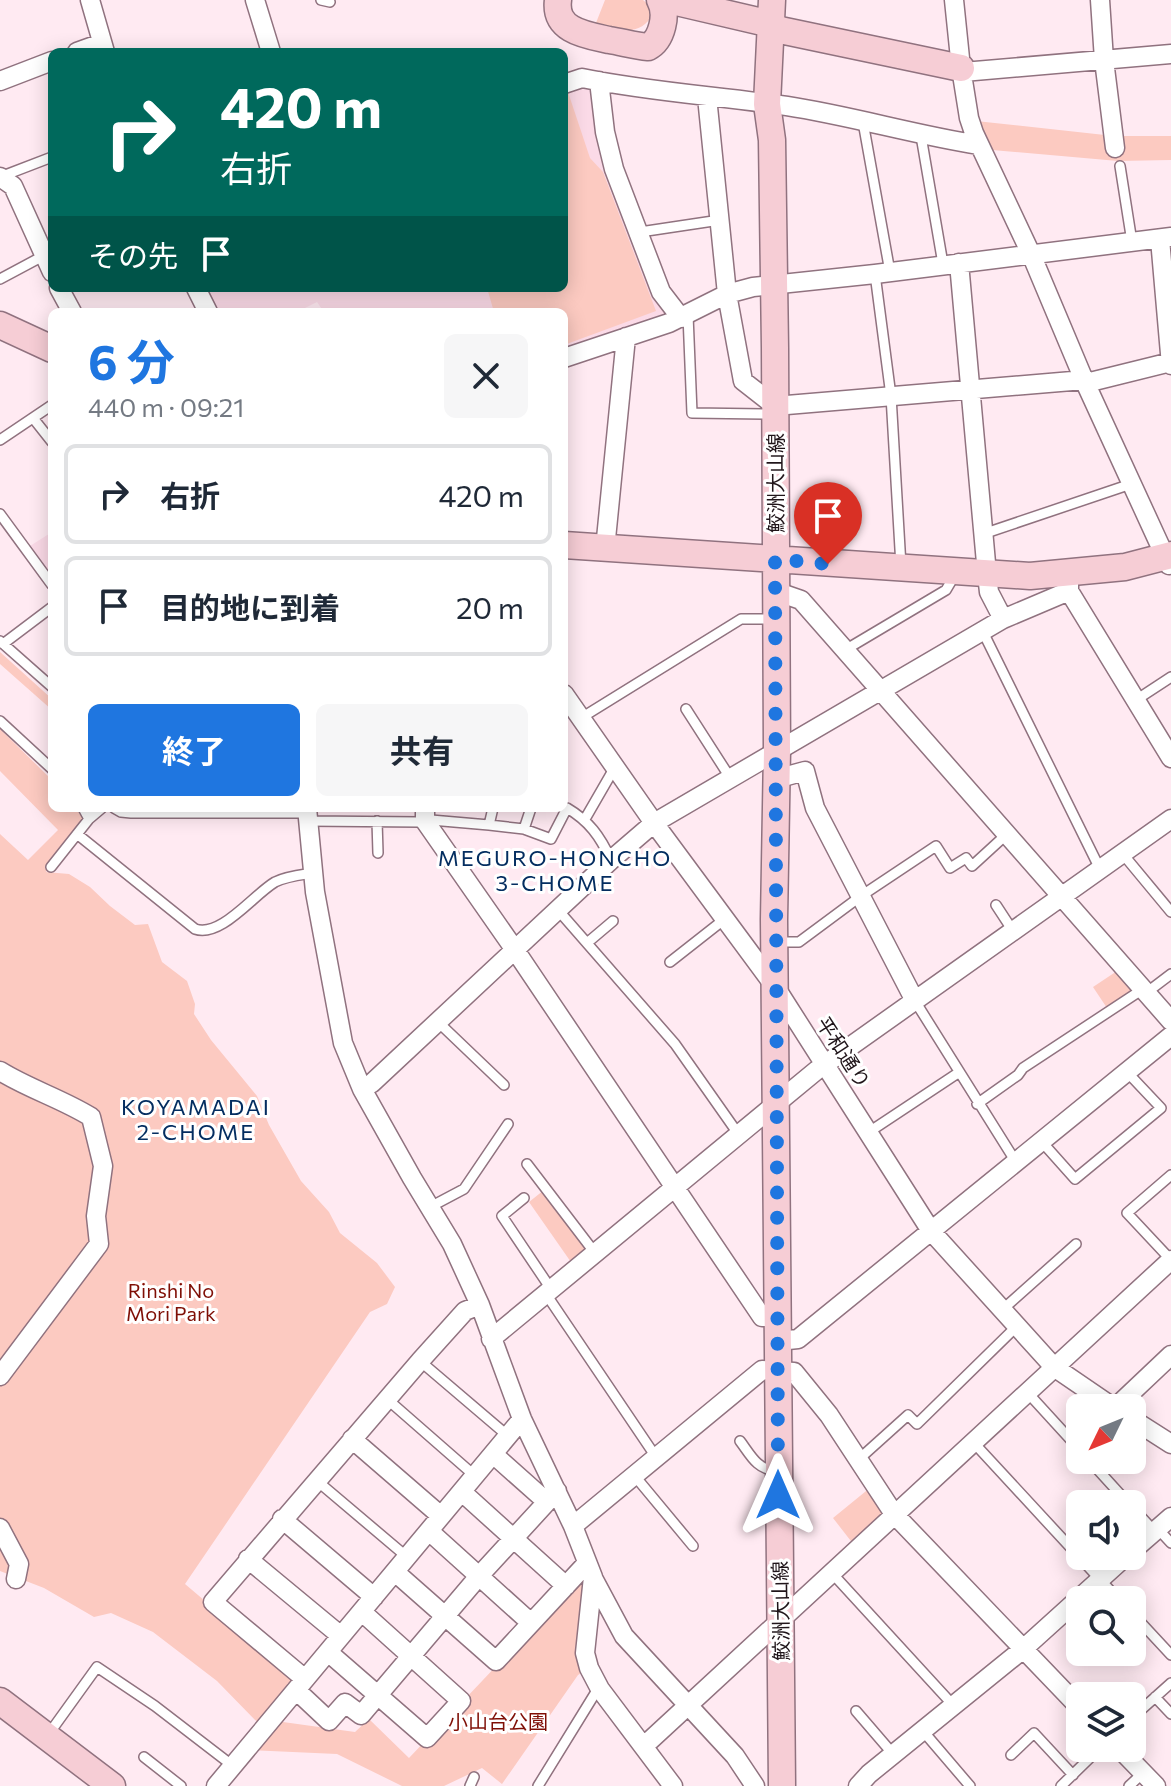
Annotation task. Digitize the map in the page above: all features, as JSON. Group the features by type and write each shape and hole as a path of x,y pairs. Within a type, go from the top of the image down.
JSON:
{"main road":[{"path":"558,0 559,15 569,28 600,38 648,47 658,38 663,7 775,18 962,70"},
{"name":"鮫洲大山線","path":"775,18 772,140 784,282 775,410 777,1370 782,1786"},
{"path":"0,325 48,347"},
{"path":"568,545 1030,576 1069,582 1169,560"},
{"path":"0,1701 112,1786"}],"street":[{"path":"90,0 103,47"},
{"path":"255,0 270,48"},
{"path":"954,0 969,118 979,145 1031,254 1131,484 1169,560"},
{"path":"1100,0 1104,60 1118,157"},
{"path":"962,70 1171,54"},
{"path":"0,81 48,63"},
{"path":"568,83 582,78 772,104 921,136 979,145"},
{"path":"599,81 605,132 614,169 661,292 685,316"},
{"path":"568,357 685,316 727,294 784,282 1166,238 1171,363 1085,381 969,387 775,410 743,381 727,294 707,97"},
{"path":"0,177 13,186 48,264"},
{"path":"951,264 969,387 989,592 1003,619"},
{"path":"605,549 626,337"},
{"path":"362,1089 654,823 1069,582 1171,758"},
{"path":"775,591 801,600 1171,1021"},
{"name":"平和通り","path":"568,700 654,823 776,988 931,1231 1054,1367 1094,1394"},
{"path":"776,779 805,771 815,808 915,1001"},
{"path":"307,814 313,873 343,1043 362,1089 452,1244 480,1305 552,1497 573,1526 590,1570 624,1636 735,1756 755,1786"},
{"path":"425,815 762,1317 798,1339 1171,1036"},
{"path":"491,1339 826,1063 1171,819"},
{"path":"0,1071 91,1117 103,1166 96,1216 99,1244 0,1376"},
{"path":"644,1746 1171,1260"},
{"path":"480,1305 465,1311 420,1361 213,1602 300,1685 329,1721 345,1703 361,1715 479,1576 552,1497"},
{"path":"1130,1394 1171,1355"},
{"path":"573,1526 762,1370 794,1372 829,1415 894,1514 1066,1694"},
{"path":"216,1786 522,1419"},
{"path":"1146,1428 1171,1444"},
{"path":"352,1439 435,1524 479,1576 531,1623"},
{"path":"493,1454 552,1497"},
{"path":"462,1492 566,1586"},
{"path":"282,1519 368,1604 411,1656 461,1701 427,1738 328,1652"},
{"path":"0,1528 19,1564 16,1579"},
{"path":"248,1559 341,1636"},
{"path":"395,1572 496,1661 566,1586 590,1570"},
{"path":"590,1570 585,1653 599,1687 670,1785"},
{"path":"869,1782 893,1754 1022,1650 1110,1570"},
{"path":"1133,1762 1150,1779"}],"lane":[{"path":"863,122 882,273 901,569"},
{"path":"921,136 951,264"},
{"path":"1118,157 1132,242"},
{"path":"0,177 48,159"},
{"path":"640,232 720,220"},
{"path":"0,279 48,264"},
{"path":"685,316 692,413 775,410"},
{"path":"0,440 48,408"},
{"path":"33,418 48,437"},
{"path":"983,534 1131,484"},
{"path":"0,514 48,580"},
{"path":"845,650 946,590 957,572"},
{"path":"48,610 2,642 48,683"},
{"path":"581,718 741,619 775,619"},
{"path":"983,632 1100,869"},
{"path":"1136,700 1171,677"},
{"path":"686,709 731,779"},
{"path":"0,721 48,765"},
{"path":"585,819 615,767"},
{"path":"568,809 585,819 601,837 611,860"},
{"path":"85,812 89,819"},
{"path":"51,867 97,812"},
{"path":"121,812 307,814 377,821 425,815 524,829 551,839 565,812"},
{"path":"489,825 492,812"},
{"path":"524,829 530,812"},
{"path":"377,821 378,853"},
{"path":"775,942 799,942 936,846 950,868 966,858 972,866 1008,833"},
{"path":"77,834 195,929 203,931 220,926 277,882 313,873"},
{"path":"1122,853 1171,912"},
{"path":"996,905 1013,931"},
{"path":"558,910 675,1044 739,1135"},
{"path":"670,962 726,918"},
{"path":"587,943 613,921"},
{"path":"977,1104 1018,1075 1023,1068 1171,974"},
{"path":"915,1001 1016,1162"},
{"path":"437,1020 504,1085"},
{"path":"1042,1142 1075,1179 1161,1108 1127,1072"},
{"path":"869,1132 958,1073"},
{"path":"430,1207 464,1189 508,1124"},
{"path":"527,1164 595,1253"},
{"path":"1171,1175 1127,1213 1171,1260"},
{"path":"524,1198 502,1216 656,1457"},
{"path":"1002,1310 1076,1244"},
{"path":"858,1460 908,1415 917,1424 1017,1326"},
{"path":"420,1361 508,1436"},
{"path":"1027,1392 1066,1435"},
{"path":"386,1399 475,1476"},
{"path":"740,1441 759,1466 766,1470 778,1470"},
{"path":"974,1443 1106,1586"},
{"path":"1102,1474 1117,1490"},
{"path":"634,1475 693,1546"},
{"path":"316,1480 407,1557"},
{"path":"1161,1526 1171,1543"},
{"path":"831,1572 953,1705"},
{"path":"1146,1628 1171,1655"},
{"path":"47,1737 97,1667 155,1706 233,1766"},
{"path":"1146,1705 1171,1683"},
{"path":"538,1786 599,1687"},
{"path":"1155,1697 1171,1714"},
{"path":"856,1711 893,1754"},
{"path":"922,1730 970,1786"},
{"path":"1011,1755 1034,1733 1073,1775"},
{"path":"144,1757 181,1786"},
{"path":"1061,1786 1086,1762"},
{"path":"1129,1786 1150,1779"}],"shaded area":[{"path":"591,87 600,153 655,301 666,313 568,349 568,308 321,308 317,302 305,308 218,308 208,292 568,292 568,89"},
{"path":"48,535 48,573 30,546"}],"green space":[{"path":"605,0 643,0 649,5 651,17 633,30 594,28"},
{"path":"568,92 590,158 603,172 656,311 568,344 568,308 493,308 488,292 568,292"},
{"path":"976,121 1114,136 1171,136 1171,160 1118,161 992,150"},
{"path":"0,652 48,695 48,706 0,664"},
{"name":"Rinshi No Mori Park","path":"0,729 48,776 48,812 78,812 84,819 46,872 69,874 90,887 135,925 148,924 162,962 187,981 195,1004 194,1014 257,1096 269,1125 301,1181 329,1212 340,1233 377,1263 395,1287 387,1304 370,1312 185,1584 297,1679 260,1725 217,1681 153,1632 111,1613 94,1617 44,1588 0,1571 0,834 28,860 58,830 0,771"},
{"path":"1120,969 1136,989 1107,1008 1093,987"},
{"path":"544,1190 590,1253 573,1265 529,1202"},
{"path":"871,1487 887,1514 854,1545 833,1518"},
{"name":"小山台公園","path":"589,1568 589,1668 578,1675 502,1784 482,1768 444,1786 402,1786 337,1754 251,1750 276,1714 283,1722 355,1732 369,1719 409,1758"}],"district":[{"name":"MEGURO-HONCHO 3-CHOME","path":"555,870"},
{"name":"KOYAMADAI 2-CHOME","path":"196,1118"}],"route":[{"path":"778,1495 775,559 828,564"}]}
